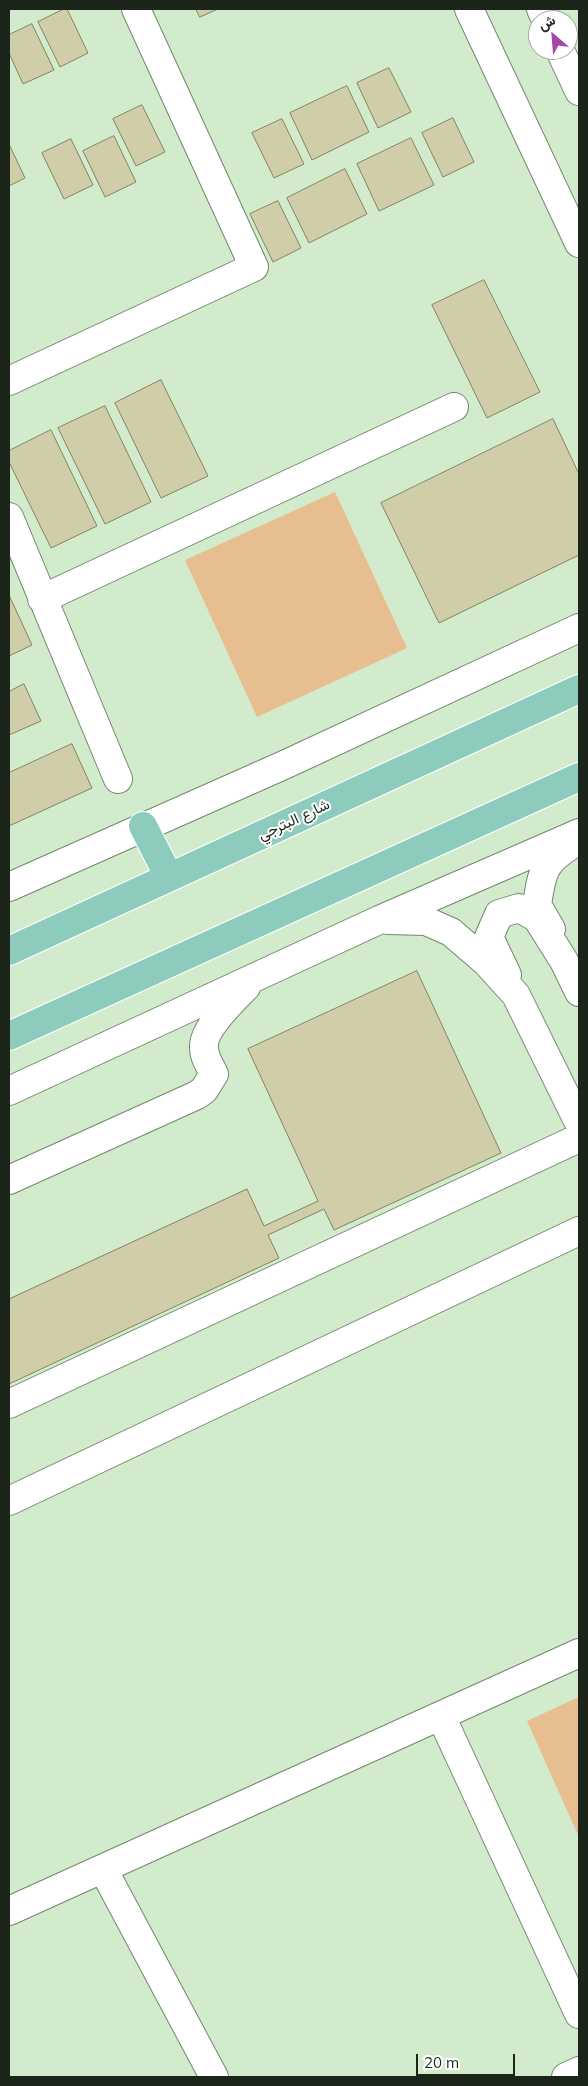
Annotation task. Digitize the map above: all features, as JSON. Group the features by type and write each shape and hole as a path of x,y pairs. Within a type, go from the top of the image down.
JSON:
{"main road":[{"name":"شارع البترجي","path":"9,951 579,689"},
{"path":"9,1036 579,777"},
{"path":"143,826 169,877"}],"street":[{"path":"9,381 254,267 136,9"},
{"path":"469,9 579,243"},
{"path":"565,60 579,91"},
{"path":"42,599 454,408"},
{"path":"9,517 118,779"},
{"path":"9,888 143,826 284,765 579,628"},
{"path":"9,1092 378,920 579,833"},
{"path":"579,840 558,853 542,872 537,905 551,929 579,992"},
{"path":"564,961 537,918 519,908 499,914 489,937 579,1124"},
{"path":"378,920 426,921 451,932 487,963 516,995"},
{"path":"9,1180 197,1095 204,1090 214,1074 205,1056 203,1046 206,1038 222,1013 255,977"},
{"path":"9,1404 579,1138"},
{"path":"9,1501 579,1231"},
{"path":"9,1911 579,1653"},
{"path":"441,1716 579,2014"},
{"path":"103,1869 214,2077"},
{"path":"566,2077 579,2071"}],"shaded area":[{"path":"335,492 407,648 257,717 185,560"},
{"path":"579,1697 579,1837 527,1721"}],"building":[{"path":"67,9 88,53 60,67 38,22"},
{"path":"196,9 218,9 200,17"},
{"path":"32,24 54,70 23,84 9,53 9,35"},
{"path":"389,68 411,112 378,128 357,83"},
{"path":"347,86 369,132 312,160 290,113"},
{"path":"142,105 165,152 136,166 113,119"},
{"path":"453,118 474,162 443,177 422,133"},
{"path":"282,119 304,164 274,178 252,133"},
{"path":"114,136 136,182 105,197 83,151"},
{"path":"411,138 434,185 379,211 357,164"},
{"path":"71,139 93,185 64,199 42,153"},
{"path":"9,144 25,178 9,186"},
{"path":"345,169 367,214 309,243 287,198"},
{"path":"278,201 301,248 273,262 250,214"},
{"path":"484,280 540,392 487,418 432,305"},
{"path":"161,380 208,476 161,498 115,403"},
{"path":"105,406 151,502 105,524 58,428"},
{"path":"553,419 579,474 579,555 439,623 381,503"},
{"path":"51,430 97,526 51,548 9,462 9,451"},
{"path":"9,595 32,645 9,656"},
{"path":"24,684 41,721 9,735 9,692"},
{"path":"72,744 92,788 9,826 9,773"},
{"path":"417,971 501,1153 334,1230 324,1209 268,1235 279,1258 9,1384 9,1299 247,1189 264,1226 318,1201 248,1049"}]}
